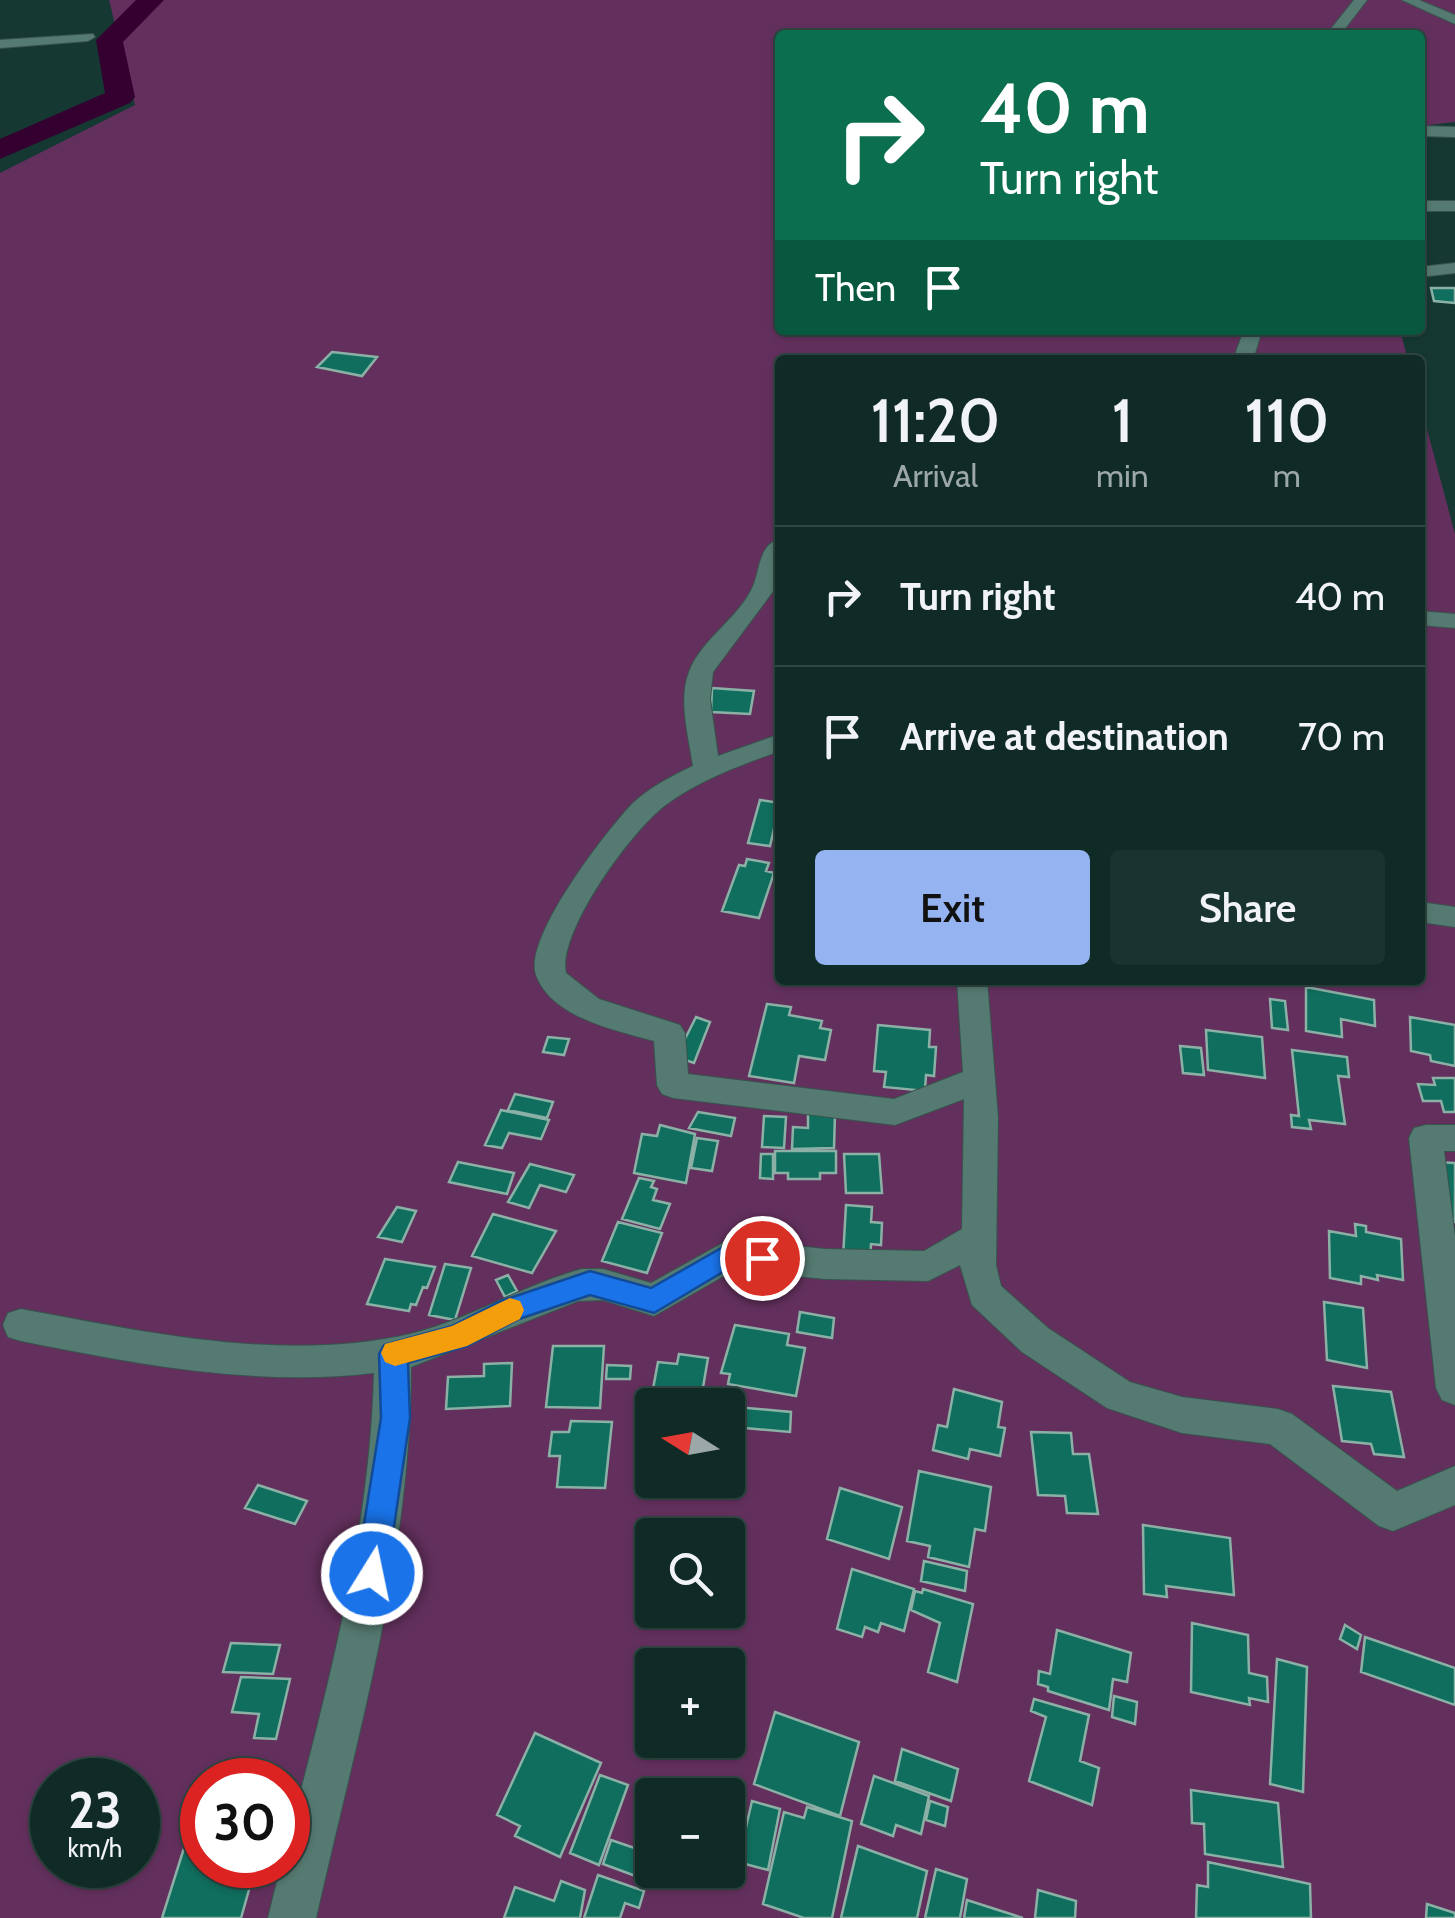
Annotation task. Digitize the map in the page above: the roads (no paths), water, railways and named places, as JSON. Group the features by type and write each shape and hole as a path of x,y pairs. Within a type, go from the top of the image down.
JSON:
{"street":[{"path":"1337,30 1361,0"},
{"path":"1408,0 1455,20"},
{"path":"0,44 88,37"},
{"path":"1425,132 1455,132"},
{"path":"1425,206 1455,206"},
{"path":"1425,271 1455,268"},
{"path":"706,768 697,698 701,672 766,586 769,563 775,554"},
{"path":"1425,618 1455,621"},
{"path":"775,744 706,768 650,802 592,876 551,947 548,962 552,978 582,1003 669,1033 672,1085 894,1112 980,1080"},
{"path":"1425,913 1455,916"},
{"path":"972,985 982,1155 977,1238 985,1294"},
{"path":"1455,1138 1426,1138 1455,1388"},
{"path":"928,1266 977,1238"},
{"path":"21,1326 130,1346 232,1358 315,1360 394,1354 457,1337 511,1310 590,1283 654,1300 730,1254 825,1264 928,1266 985,1294 1035,1340 1120,1396 1182,1415 1278,1427 1393,1512 1455,1486"},
{"path":"292,1918 366,1608 395,1418 394,1354"}],"waterway":[{"path":"0,150 120,97 109,40 151,0"}]}
